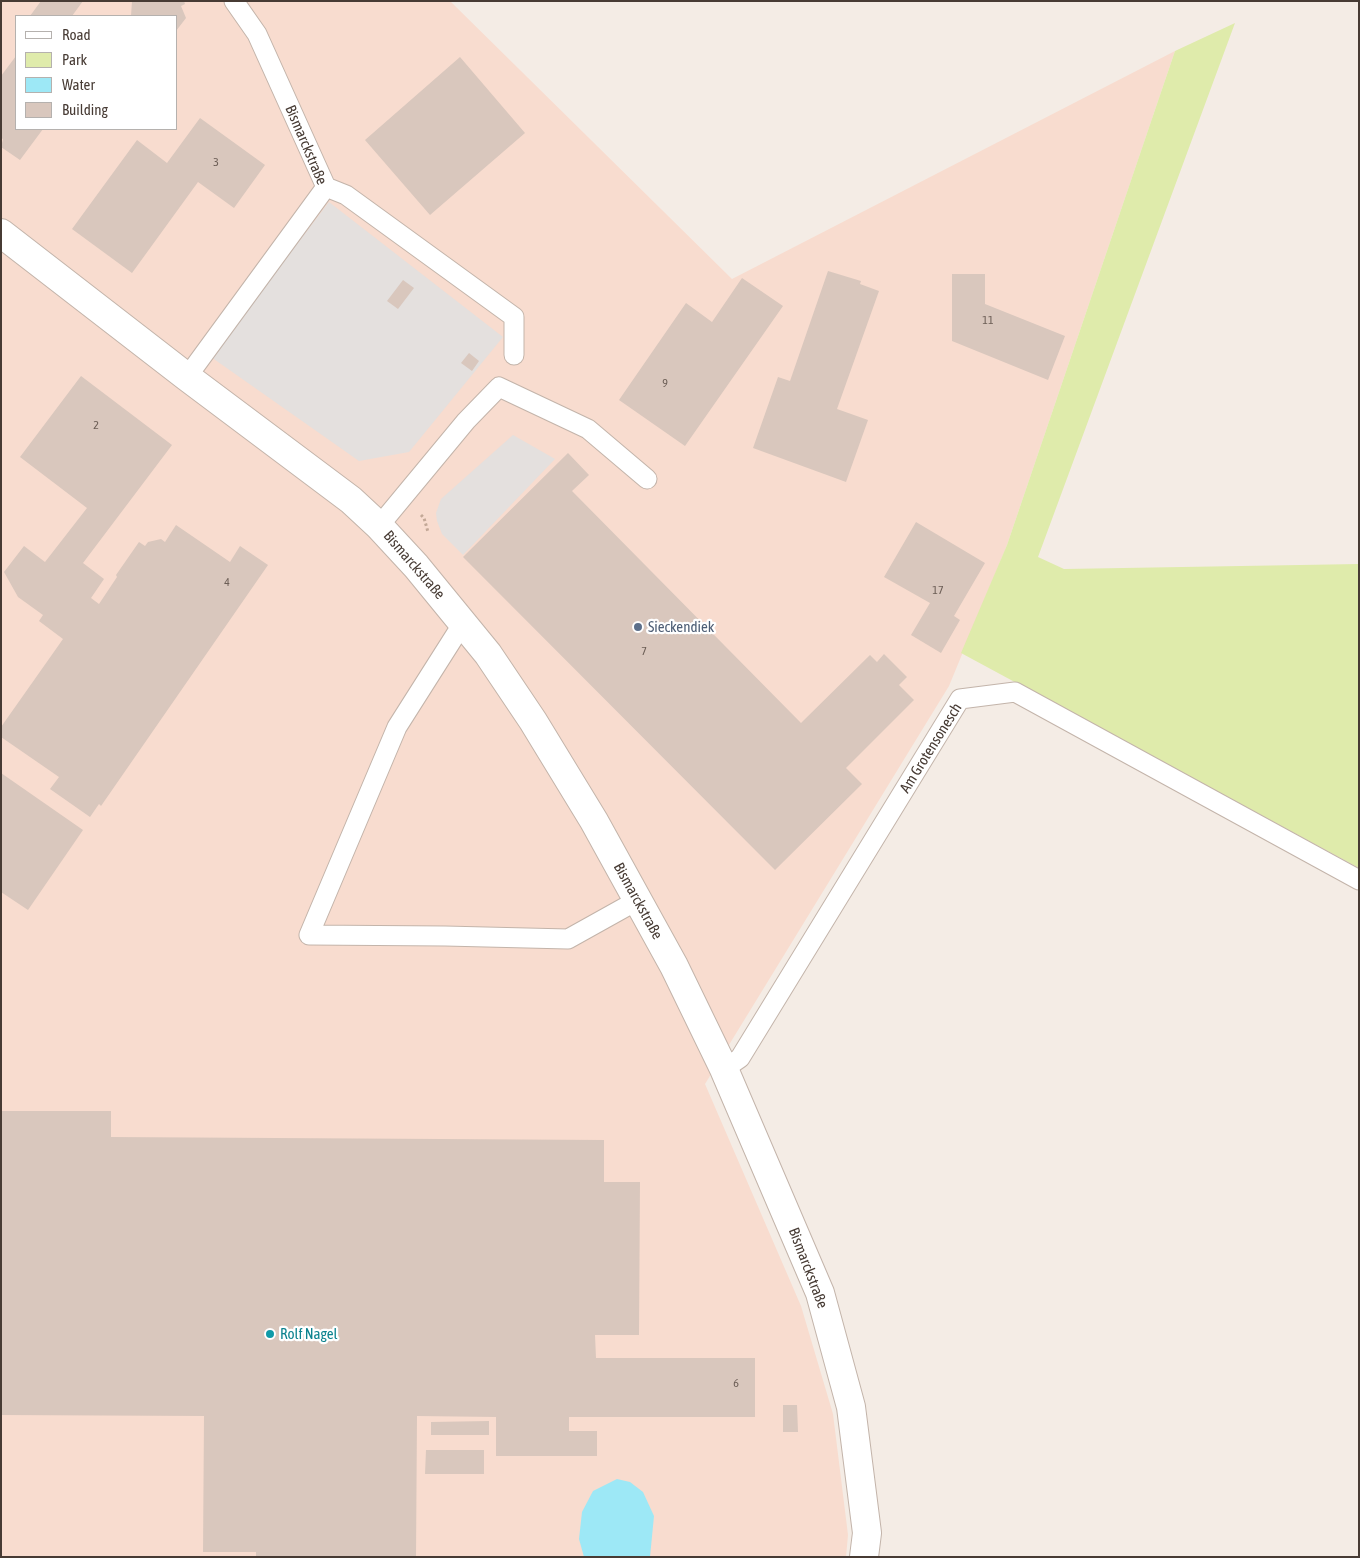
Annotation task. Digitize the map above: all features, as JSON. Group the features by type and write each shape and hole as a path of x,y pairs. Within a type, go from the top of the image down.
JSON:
{"street":[{"name":"Bismarckstraße","path":"1,233 351,500 380,526 416,566 488,654 533,721 594,821 674,966 724,1069 820,1293 851,1408 867,1533 864,1557"}],"lane":[{"name":"Bismarckstraße","path":"187,376 326,187 257,34 234,1"},
{"path":"326,187 346,196 514,317 514,356"},
{"path":"380,526 466,421 499,387 588,429 647,479"},
{"path":"463,623 397,727 309,936 445,936 568,940 638,900"},
{"name":"Am Grotensonesch","path":"724,1069 740,1058 960,699 1015,692 1359,880"}],"path":[{"path":"401,499 424,518 429,537"}],"shaded area":[{"path":"1,1 450,1 732,279 1175,51 1007,545 949,686 705,1084 801,1306 833,1414 848,1535 846,1557 1,1557"},
{"path":"329,202 503,337 409,452 359,461 211,357"},
{"path":"513,435 555,459 463,555 442,534 436,513 441,499"}],"green space":[{"path":"1235,23 1038,557 1064,569 1359,564 1359,868 961,653 1007,545 1175,51"}],"water":[{"path":"617,1479 630,1482 643,1492 654,1516 650,1557 584,1557 579,1539 582,1512 593,1491"}],"building":[{"path":"41,1 83,1 73,15 31,15"},
{"path":"132,1 184,1 185,4 181,6 186,18 178,28 178,15 131,15"},
{"path":"15,57 15,130 42,130 20,160 1,147 3,139 1,138 1,76"},
{"path":"460,57 525,133 430,215 365,140"},
{"path":"200,118 265,165 234,208 198,182 132,273 72,229 137,140 167,163"},
{"path":"828,271 861,281 860,284 879,291 837,409 868,420 846,482 753,448 778,377 790,381"},
{"path":"952,274 985,274 985,304 1065,336 1048,380 952,341"},
{"path":"742,278 783,306 685,446 619,400 686,303 712,322"},
{"path":"403,280 414,288 398,309 387,301"},
{"path":"469,353 479,361 472,371 461,363"},
{"path":"81,376 172,445 83,563 104,579 91,598 99,604 139,542 145,546 148,542 161,539 165,542 176,525 230,562 240,546 268,565 101,806 99,804 90,817 50,789 59,777 1,737 1,727 63,639 39,621 43,615 18,597 4,572 24,546 45,562 87,508 20,457"},
{"path":"568,453 589,475 572,491 801,723 870,655 877,662 884,654 907,677 899,685 914,700 846,768 862,784 775,870 463,557"},
{"path":"916,522 985,563 954,616 960,620 941,653 911,635 930,603 884,577"},
{"path":"1,773 83,830 28,910 1,892"},
{"name":"Rolf Nagel","path":"1,1111 111,1111 111,1137 604,1140 604,1182 640,1182 639,1335 595,1335 596,1358 755,1358 755,1417 569,1417 569,1431 597,1431 597,1456 496,1456 496,1417 417,1416 416,1557 256,1557 256,1552 203,1552 204,1416 1,1415"},
{"path":"783,1405 797,1405 798,1432 783,1432"},
{"path":"489,1421 489,1435 431,1435 431,1422"},
{"path":"426,1450 484,1450 484,1474 425,1474"}],"place":[{"name":"Sieckendiek","path":"638,627"},
{"name":"Rolf Nagel","path":"270,1334"}]}
